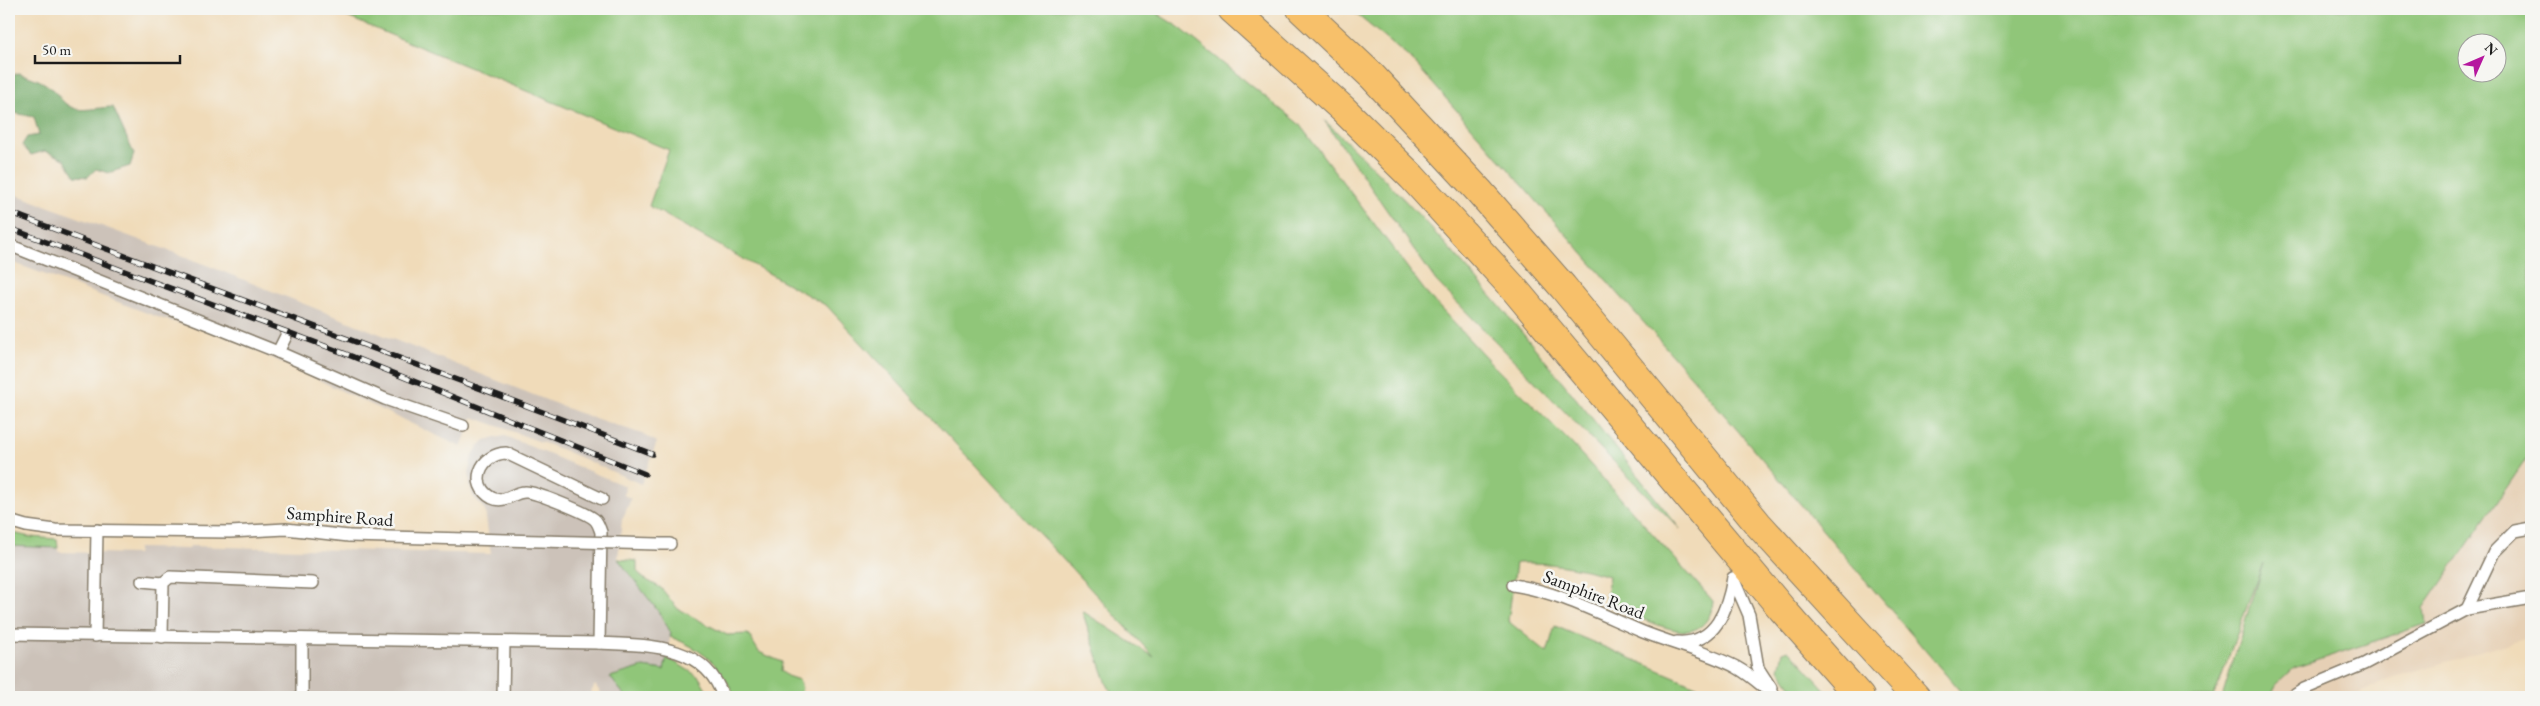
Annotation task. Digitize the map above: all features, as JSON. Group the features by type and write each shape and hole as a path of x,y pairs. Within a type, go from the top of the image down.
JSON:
{"highway":[{"path":"1232,9 1344,110 1412,177 1516,291 1782,609 1860,697"},
{"path":"1301,9 1372,76 1479,191 1575,301 1758,524 1916,697"},
{"path":"1613,406 1733,578"}],"lane":[{"path":"9,245 278,352 385,399 463,426"},
{"path":"278,352 286,336"},
{"path":"600,643 601,532 596,520 529,492 500,500 491,497 480,484 481,467 485,460 492,455 506,453 602,499"},
{"name":"Samphire Road","path":"9,521 48,529 230,532 286,529 349,536 664,544"},
{"path":"2467,609 2494,552 2515,531 2531,528"},
{"path":"95,636 97,530"},
{"path":"162,637 163,583 170,576 312,583"},
{"name":"Samphire Road","path":"1661,638 1687,642 1700,638 1712,630 1726,612 1733,578"},
{"name":"Samphire Road","path":"1733,578 1749,615 1758,668 1777,697"},
{"path":"142,581 163,583"},
{"name":"Samphire Road","path":"1513,584 1539,590 1567,600 1736,667 1777,697"},
{"path":"2292,697 2304,689 2364,664 2467,609 2531,598"},
{"path":"9,634 600,643 659,646 681,653 696,662 709,674 723,697"},
{"path":"302,639 302,697"},
{"path":"503,697 504,642"}],"shaded area":[{"path":"9,192 186,257 574,411 642,434 657,442 641,484 563,450 473,417 461,447 221,334 163,319 9,261"},
{"path":"505,436 625,486 624,495 631,499 622,520 618,559 658,611 671,633 664,670 643,667 611,676 626,697 604,697 595,685 588,697 9,697 9,546 58,548 58,552 137,554 138,548 189,549 190,546 491,554 485,510 473,496 469,470 472,456 485,440"},
{"path":"2531,452 2531,637 2387,679 2354,697 2270,697 2276,685 2294,668 2426,624 2424,608"}],"green space":[{"path":"328,9 1150,9 1180,28 1299,124 1428,295 1492,364 1571,443 1713,601 1709,617 1703,625 1694,630 1680,631 1670,629 1605,604 1609,576 1563,566 1540,563 1516,563 1508,621 1547,653 1555,626 1722,697 1114,697 1107,684 1082,611 1154,657 827,306 649,206 669,150"},
{"path":"1350,9 2531,9 2531,452 2424,608 2426,624 2294,668 2276,685 2270,697 2222,697 2263,563 2214,697 1965,697 1698,384 1412,60"},
{"path":"18,73 37,79 45,84 66,104 73,108 84,110 113,107 134,154 130,166 108,173 96,169 88,177 75,176 64,159 45,151 31,155 22,145 27,137 39,135 34,117 9,112 9,76"},
{"path":"1324,120 1373,167 1466,267 1553,370 1680,529 1436,281"},
{"path":"9,532 30,537 57,539 58,548 9,546"},
{"path":"618,559 637,561 637,571 643,578 661,588 678,609 727,635 748,634 759,652 782,662 781,671 787,676 799,680 802,688 799,697 734,697 724,676 717,667 692,647 670,637 671,633 658,611"},
{"path":"1789,650 1832,697 1799,697 1779,669 1783,652"},
{"path":"667,657 699,677 711,697 626,697 610,677 643,667 664,670"}],"railway":[{"path":"9,212 652,454"},
{"path":"9,228 341,352 645,474"}]}
